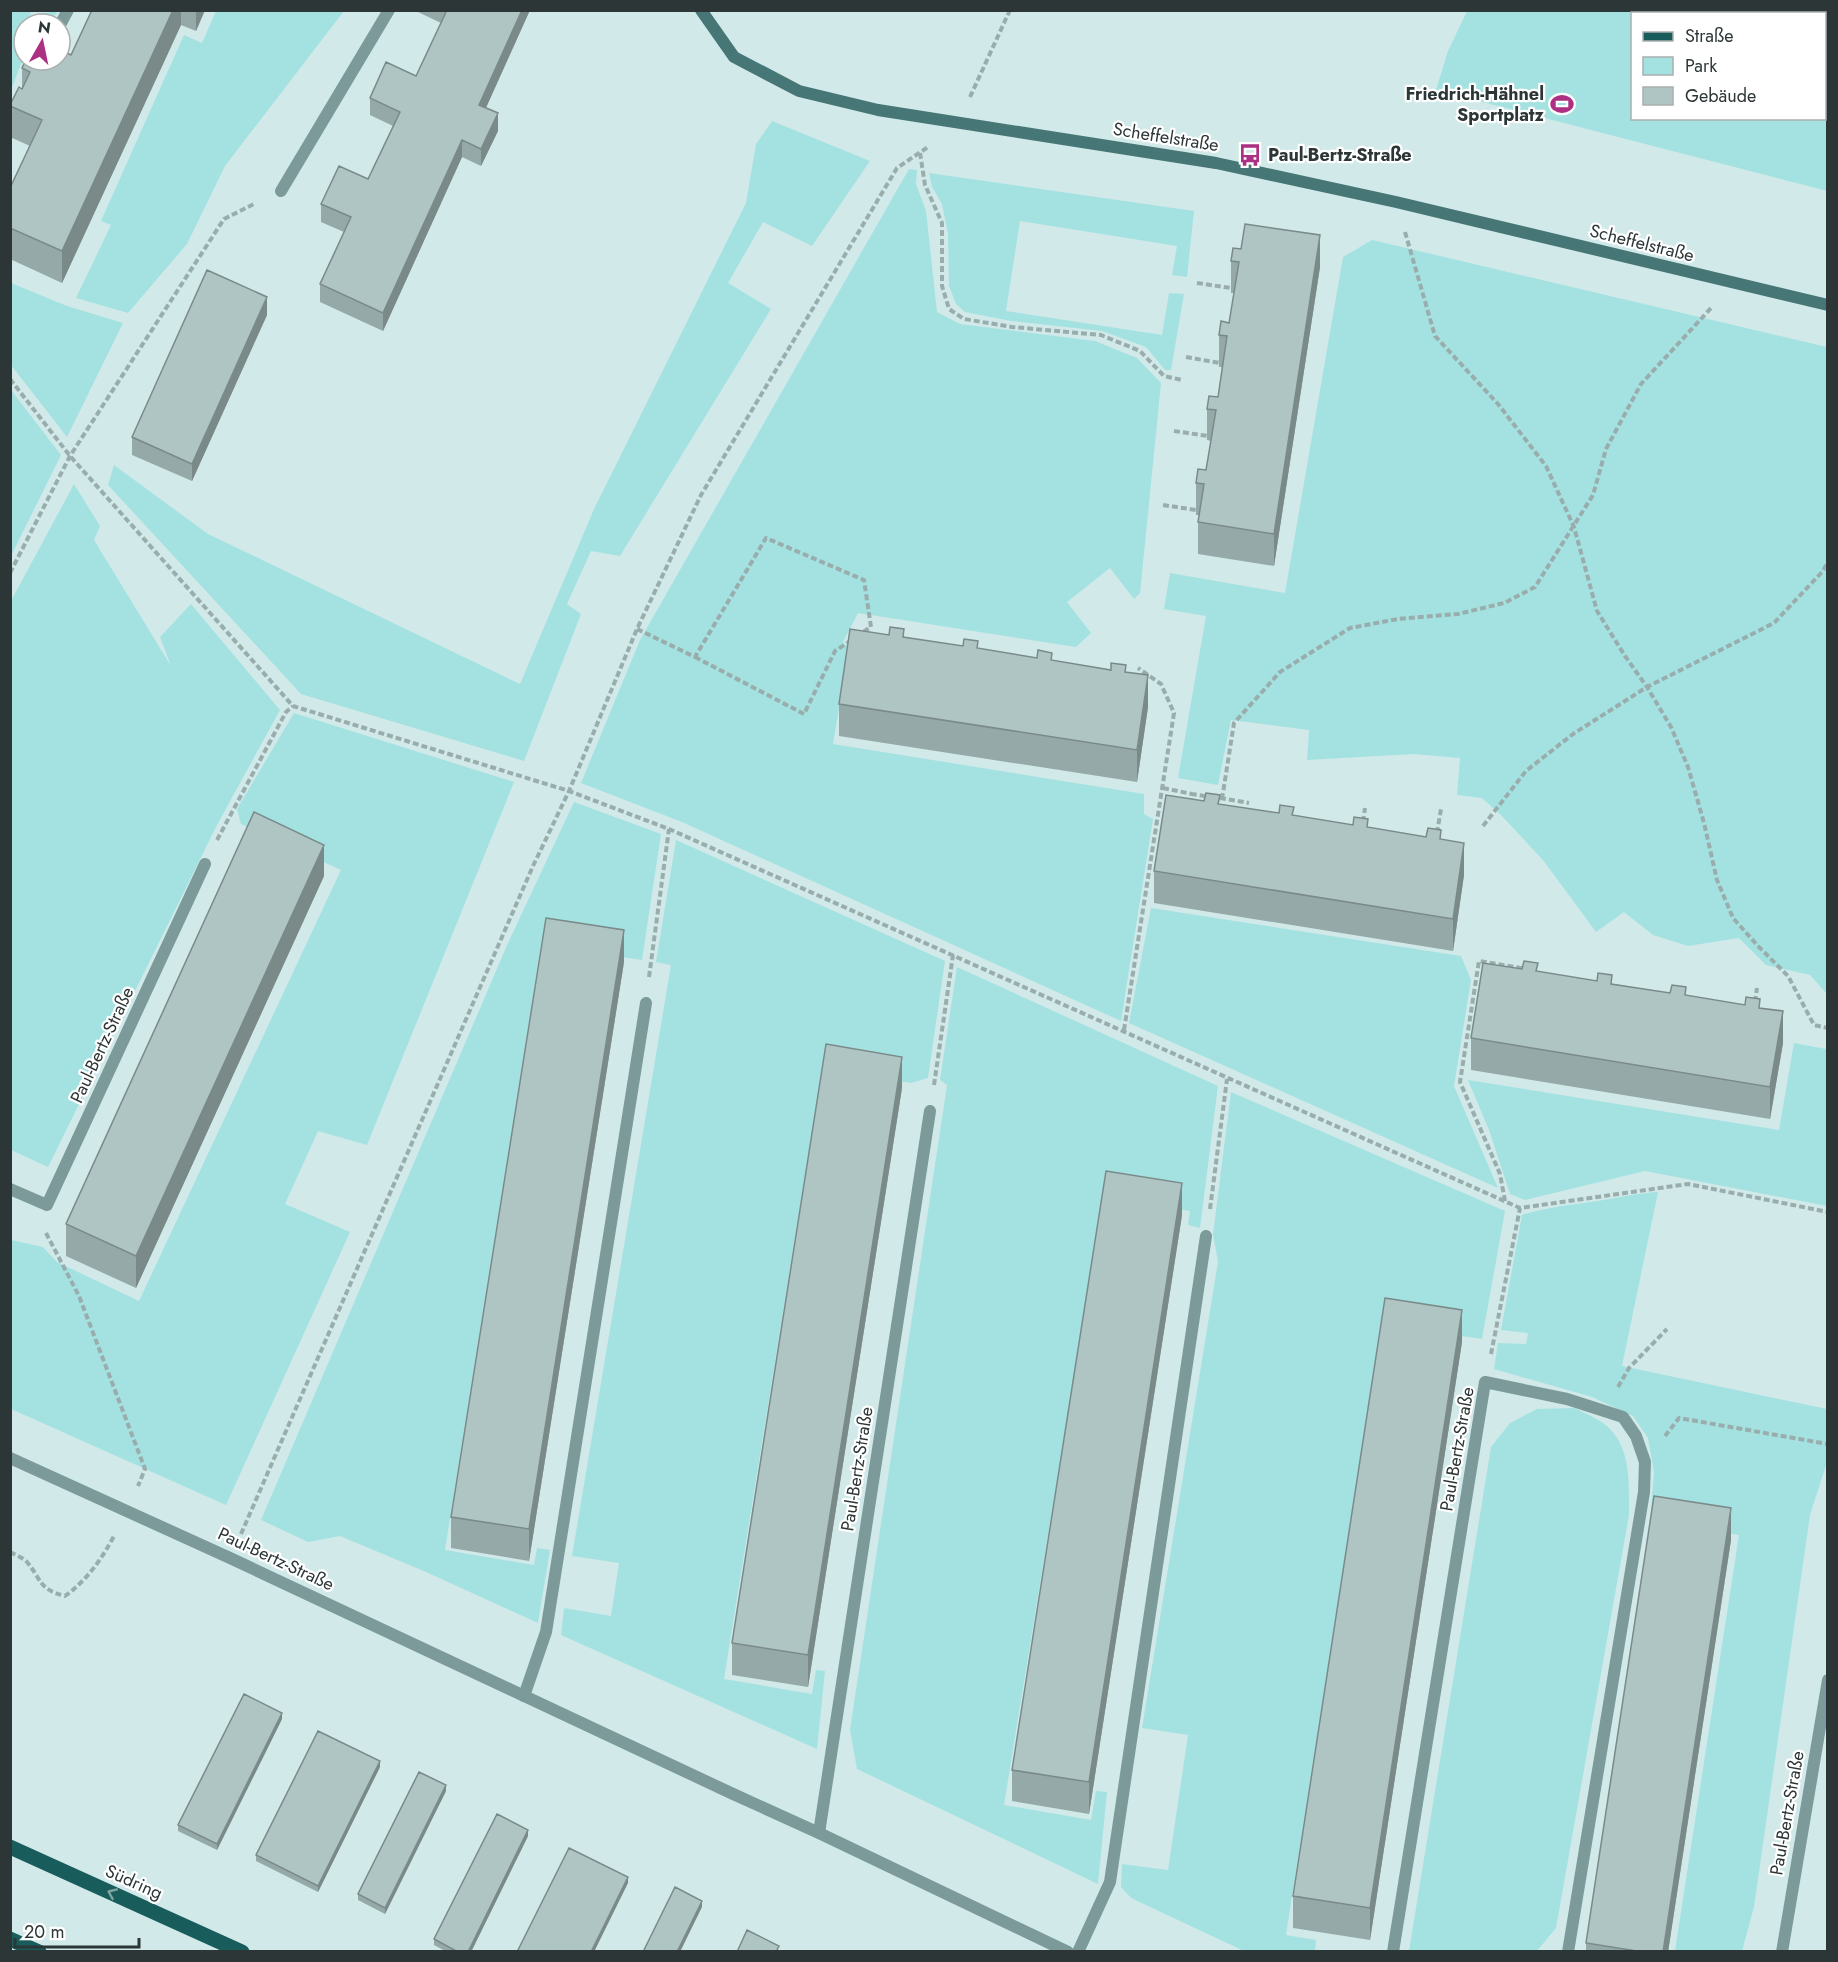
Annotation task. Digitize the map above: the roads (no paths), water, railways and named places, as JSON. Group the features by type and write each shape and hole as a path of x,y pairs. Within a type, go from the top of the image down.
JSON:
{"main road":[{"name":"Scheffelstraße","path":"701,10 734,57 799,91 878,110 1216,163 1396,202 1827,305"},
{"name":"Südring","path":"10,1847 242,1952"},
{"path":"10,1939 39,1952"}],"street":[{"path":"281,191 388,10"},
{"name":"Paul-Bertz-Straße","path":"10,1189 47,1205 206,864"},
{"path":"524,1696 546,1632 646,1003"},
{"name":"Paul-Bertz-Straße","path":"819,1833 930,1111"},
{"path":"1078,1952 1110,1882 1206,1236"},
{"name":"Paul-Bertz-Straße","path":"1393,1952 1485,1382 1567,1399 1623,1418 1636,1436 1645,1462 1644,1492 1568,1952"},
{"name":"Paul-Bertz-Straße","path":"10,1458 128,1510 1068,1952"},
{"name":"Paul-Bertz-Straße","path":"1782,1952 1827,1680"}],"place":[{"name":"Friedrich-Hähnel Sportplatz","path":"1562,104"},
{"name":"Paul-Bertz-Straße","path":"1250,155"}]}
